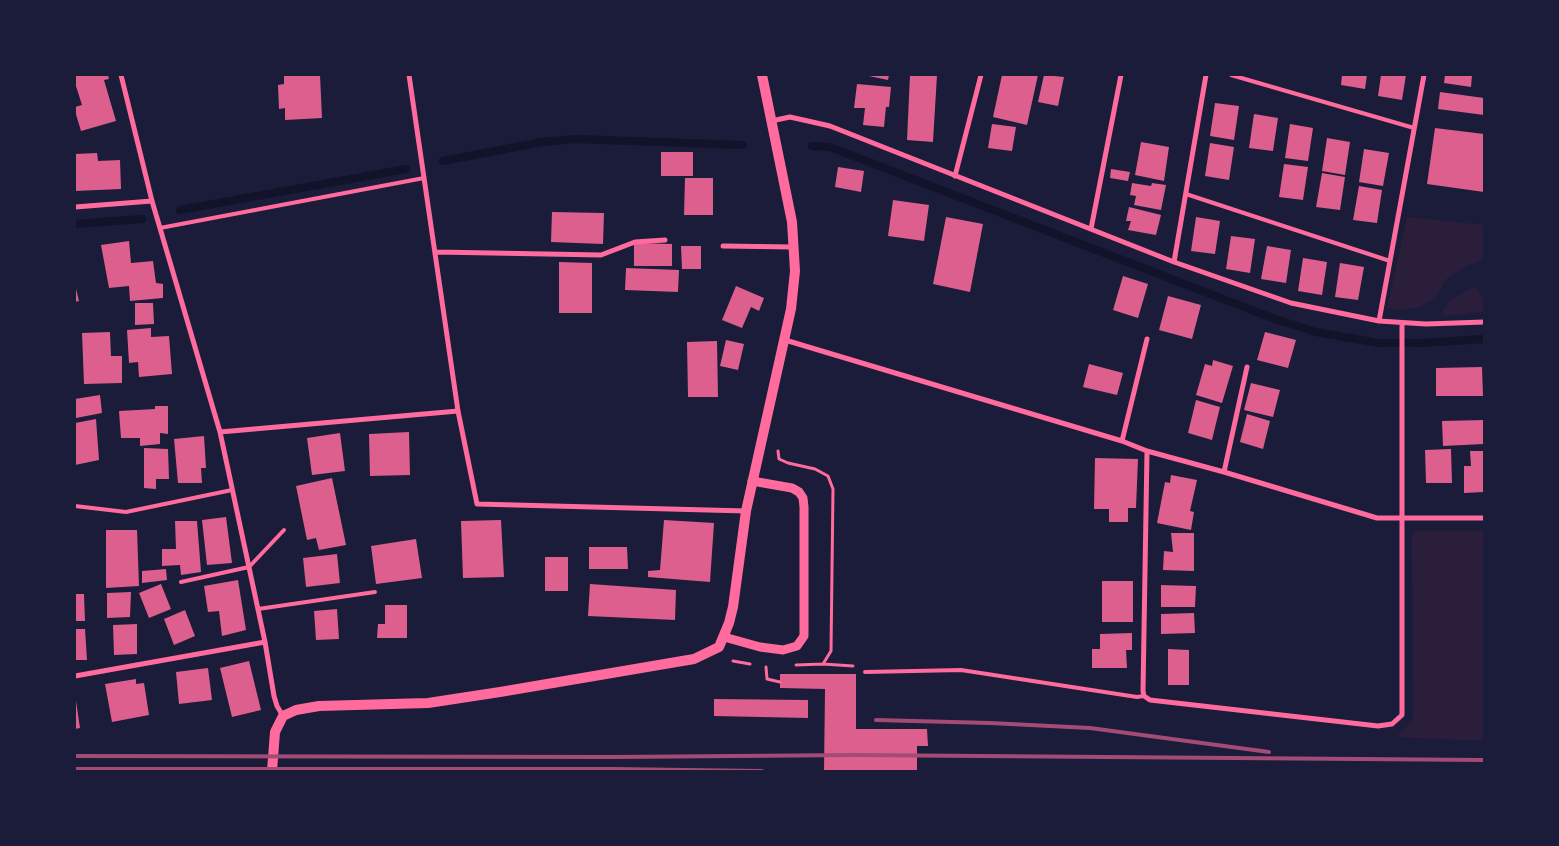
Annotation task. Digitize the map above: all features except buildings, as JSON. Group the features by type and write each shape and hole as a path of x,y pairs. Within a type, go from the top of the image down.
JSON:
{"main road":[{"path":"272,771 275,732 283,716 296,710 319,706 428,702 694,659 720,647 733,607 746,511 792,309 794,271 792,222 762,75"}],"street":[{"path":"121,75 152,201 220,432 265,642 275,701 283,716"},
{"path":"409,75 458,411 478,504 746,511"},
{"path":"955,176 981,75"},
{"path":"1091,229 1121,75"},
{"path":"1174,262 1206,75"},
{"path":"1379,321 1424,75"},
{"path":"772,121 790,117 830,126 1174,262 1291,303 1379,321 1426,324 1484,322"},
{"path":"75,207 152,201"},
{"path":"436,252 601,255 635,242 665,240"},
{"path":"724,246 793,247"},
{"path":"1146,451 1142,691 1144,696 1150,700 1378,726 1392,724 1402,715 1402,323"},
{"path":"1122,441 1147,338"},
{"path":"785,340 1122,441 1146,451 1224,472 1377,518 1484,518"},
{"path":"1224,472 1247,366"},
{"path":"220,432 458,411"},
{"path":"724,637 760,647 783,650 797,646 804,636 804,506 802,498 799,492 792,488 752,481"},
{"path":"75,676 265,642"}],"lane":[{"path":"1231,75 1414,128"},
{"path":"160,228 424,178"},
{"path":"1186,194 1390,260"},
{"path":"75,506 126,512 232,490"},
{"path":"181,582 249,568 284,530"},
{"path":"258,609 374,592"},
{"path":"865,672 961,670 1137,698 1144,696"}],"path":[{"path":"823,664 855,666 865,672"},
{"path":"766,666 767,679 780,682"}],"shaded area":[{"path":"1407,217 1484,225 1484,260 1466,266 1446,279 1436,298 1420,307 1401,310 1387,308"},
{"path":"1475,287 1484,298 1484,312 1445,316 1442,312 1449,302"},
{"path":"1416,531 1484,531 1484,741 1396,737 1412,721 1413,713 1412,537"}],"waterway":[{"path":"443,161 542,142 576,139 743,145"},
{"path":"812,146 830,147 1275,319 1316,332 1378,343 1421,343 1484,339"},
{"path":"180,210 406,169"},
{"path":"75,224 142,219"}],"railway":[{"path":"876,720 1090,728 1269,752"},
{"path":"75,756 613,757 855,755 1484,760"},
{"path":"75,769 613,769 762,771"}]}
